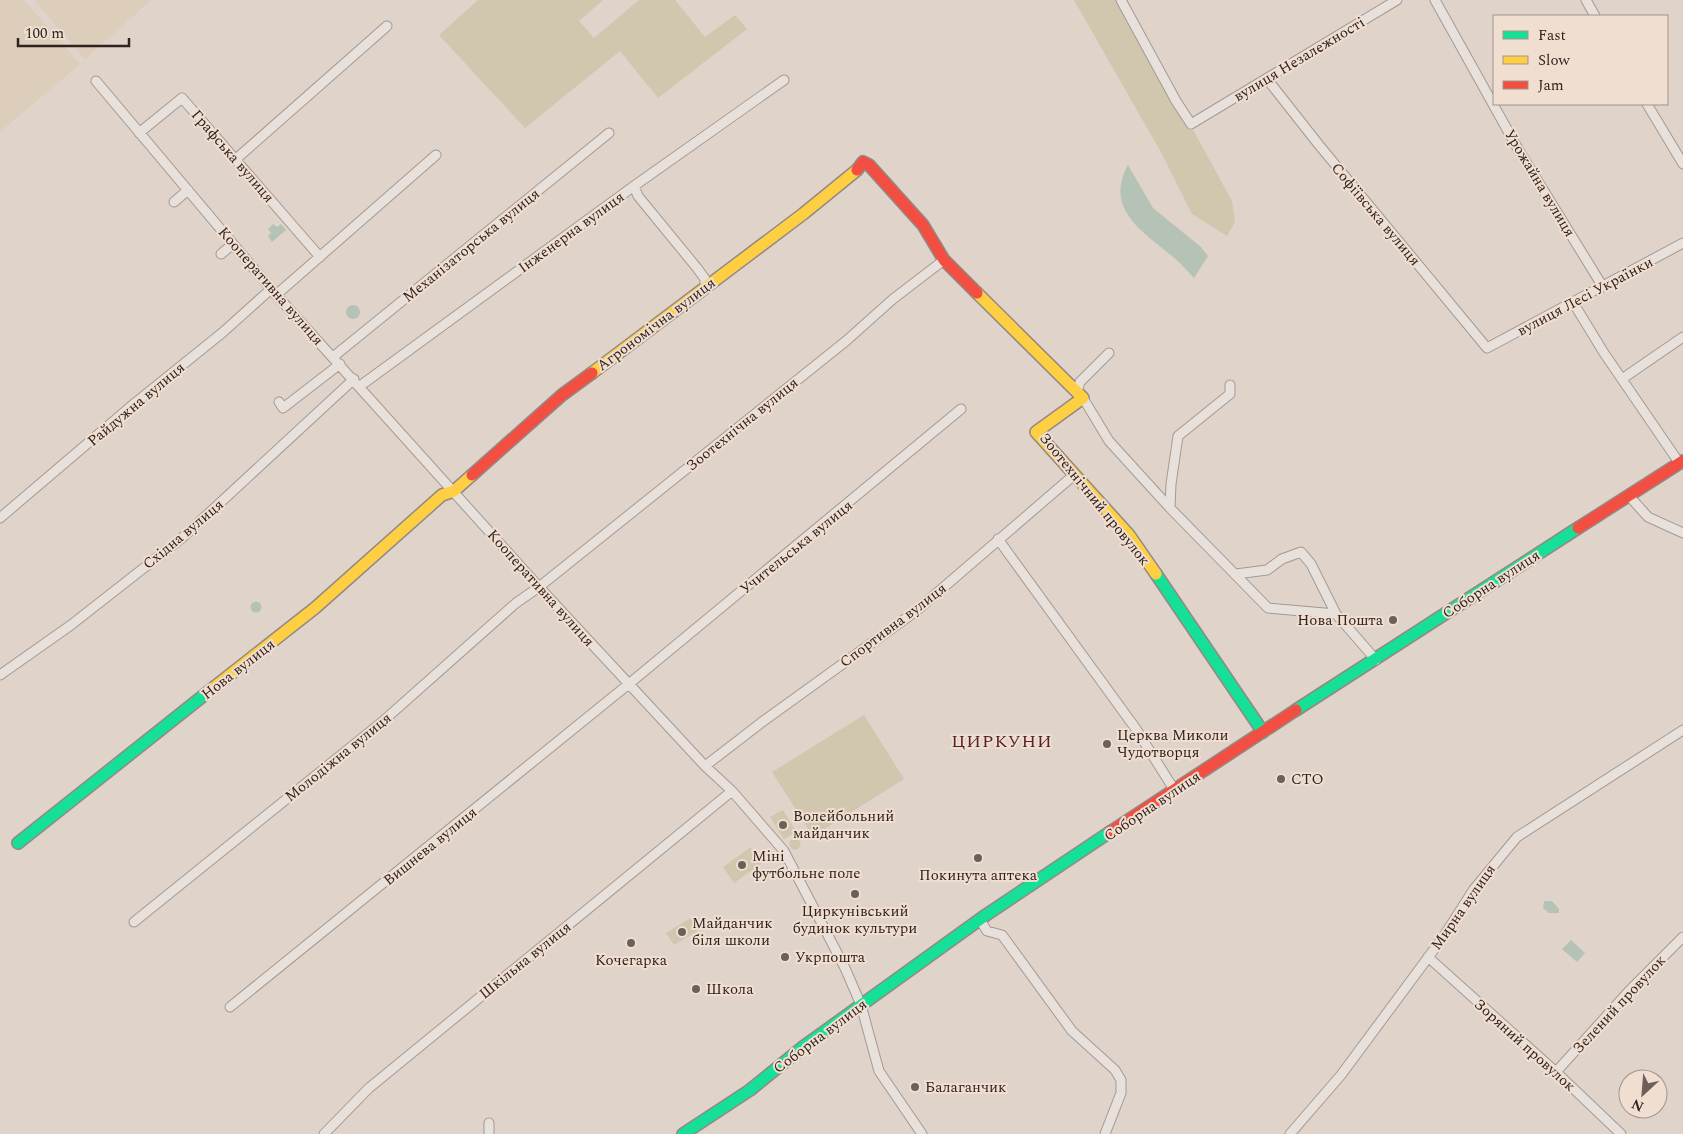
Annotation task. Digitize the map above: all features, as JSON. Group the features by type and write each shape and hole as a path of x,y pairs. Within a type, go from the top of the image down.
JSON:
{"street":[{"name":"вулиця Незалежності","path":"1121,0 1191,124 1397,0"},
{"name":"Урожайна вулиця","path":"1435,0 1493,104"},
{"path":"1586,0 1594,15"},
{"path":"236,159 387,26"},
{"name":"Софіївська вулиця","path":"1267,79 1319,145 1487,348"},
{"name":"Інженерна вулиця","path":"357,383 784,80"},
{"name":"Кооперативна вулиця","path":"96,81 273,292 340,364 539,587 630,683 704,766 732,792 784,851 845,968 861,1005 879,1071 922,1134"},
{"name":"Графська вулиця","path":"139,133 182,98 320,257"},
{"name":"Урожайна вулиця","path":"1493,105 1518,149 1603,288"},
{"path":"1648,105 1683,164"},
{"name":"Механізаторська вулиця","path":"333,357 609,134"},
{"path":"273,292 320,257 436,155"},
{"name":"Агрономічна вулиця","path":"454,491 562,395 803,214 857,170 863,162 869,165 922,227 942,252 944,260"},
{"path":"634,186 638,196 705,279 705,287"},
{"path":"174,202 188,190"},
{"name":"вулиця Лесі Українки","path":"1487,348 1564,305 1574,304 1683,243"},
{"path":"220,254 234,244"},
{"path":"944,260 1080,395 1109,441 1170,508 1268,608 1336,614"},
{"name":"Зоотехнічна вулиця","path":"539,587 846,341 893,299 944,260"},
{"name":"Райдужна вулиця","path":"0,518 135,403 273,292"},
{"path":"1574,304 1622,379 1682,462"},
{"path":"1622,379 1683,337"},
{"path":"1080,395 1080,382 1109,353"},
{"path":"279,402 283,408 340,364"},
{"name":"Східна вулиця","path":"0,675 71,625 182,538 357,383"},
{"path":"1170,508 1171,484 1178,436 1230,394 1230,385"},
{"name":"Зоотехнічний провулок","path":"1080,395 1036,432 1129,535 1263,732"},
{"name":"Учительська вулиця","path":"630,683 961,409"},
{"name":"Соборна вулиця","path":"683,1134 750,1090 803,1047 980,920 1502,576 1630,497 1682,462"},
{"name":"Спортивна вулиця","path":"704,766 916,611 1074,475"},
{"name":"Нова вулиця","path":"18,843 315,608 442,494 454,491"},
{"path":"1630,497 1648,517 1683,533"},
{"path":"998,539 1136,729 1175,791"},
{"path":"1236,574 1267,570 1282,560 1301,552 1311,564 1336,614 1376,660"},
{"name":"Молодіжна вулиця","path":"134,922 382,722 516,603 539,587"},
{"name":"Вишнева вулиця","path":"230,1007 630,683"},
{"name":"Мирна вулиця","path":"1290,1134 1341,1075 1428,957 1474,889 1517,837 1683,730"},
{"name":"Шкільна вулиця","path":"324,1134 369,1088 732,792"},
{"path":"980,920 987,931 1002,935 1072,1031 1115,1070 1121,1080 1121,1093 1105,1134"},
{"name":"Зелений провулок","path":"1556,1072 1629,991 1683,937"},
{"name":"Зоряний провулок","path":"1428,957 1556,1072 1621,1134"},
{"path":"489,1123 489,1134"}],"shaded area":[{"path":"0,0 24,0 80,64 0,132"},
{"path":"34,0 151,0 85,59"},
{"path":"478,0 603,0 579,21 594,38 639,0 675,0 705,37 735,15 747,29 658,98 620,51 525,128 439,35"},
{"path":"1074,0 1122,0 1232,201 1235,222 1227,236 1192,214 1162,154"},
{"path":"1128,165 1153,208 1201,247 1208,256 1194,278 1175,258 1139,228 1123,207 1122,181"},
{"path":"273,224 277,227 281,224 286,230 272,242 268,236 271,233 268,229"},
{"path":"353,305 358,307 360,312 358,317 353,319 348,317 346,312 348,307"},
{"path":"254,602 258,602 261,607 260,611 254,612 251,609 251,605"},
{"path":"864,715 904,779 813,836 772,772"},
{"name":"Волейбольний майданчик","path":"783,810 796,832 784,839 770,817"},
{"path":"793,839 797,839 800,844 799,848 793,849 790,846 790,842"},
{"name":"Міні футбольне поле","path":"751,847 762,863 734,883 723,867"},
{"path":"1544,901 1552,901 1559,909 1559,913 1549,913 1543,908"},
{"name":"Майданчик біля школи","path":"691,918 698,931 674,945 666,933"},
{"path":"1571,940 1585,953 1577,962 1562,949"}],"traffic: fast":[{"path":"1296,710 1578,528"},
{"path":"1156,574 1263,732"},
{"path":"18,843 208,692"},
{"path":"683,1134 750,1090 803,1047 986,915 1110,832"}],"traffic: slow":[{"path":"592,373 803,214 857,170"},
{"path":"977,293 1083,398 1036,432 1129,535 1156,574"},
{"path":"208,692 315,608 442,495 454,491 472,475"}],"traffic: jam":[{"path":"857,170 863,162 869,165 923,225 944,260 977,293"},
{"path":"472,475 562,395 592,373"},
{"path":"1578,528 1683,461"},
{"path":"1110,832 1296,710"}],"place":[{"name":"Нова Пошта","path":"1393,620"},
{"name":"Церква Миколи Чудотворця","path":"1107,744"},
{"name":"СТО","path":"1281,779"},
{"name":"Волейбольний майданчик","path":"783,825"},
{"name":"Покинута аптека","path":"978,858"},
{"name":"Міні футбольне поле","path":"742,865"},
{"name":"Циркунівський будинок культури","path":"855,894"},
{"name":"Майданчик біля школи","path":"682,932"},
{"name":"Кочегарка","path":"631,943"},
{"name":"Укрпошта","path":"785,957"},
{"name":"Школа","path":"696,989"},
{"name":"Балаганчик","path":"915,1087"}],"district":[{"name":"ЦИРКУНИ","path":"1002,741"}]}
